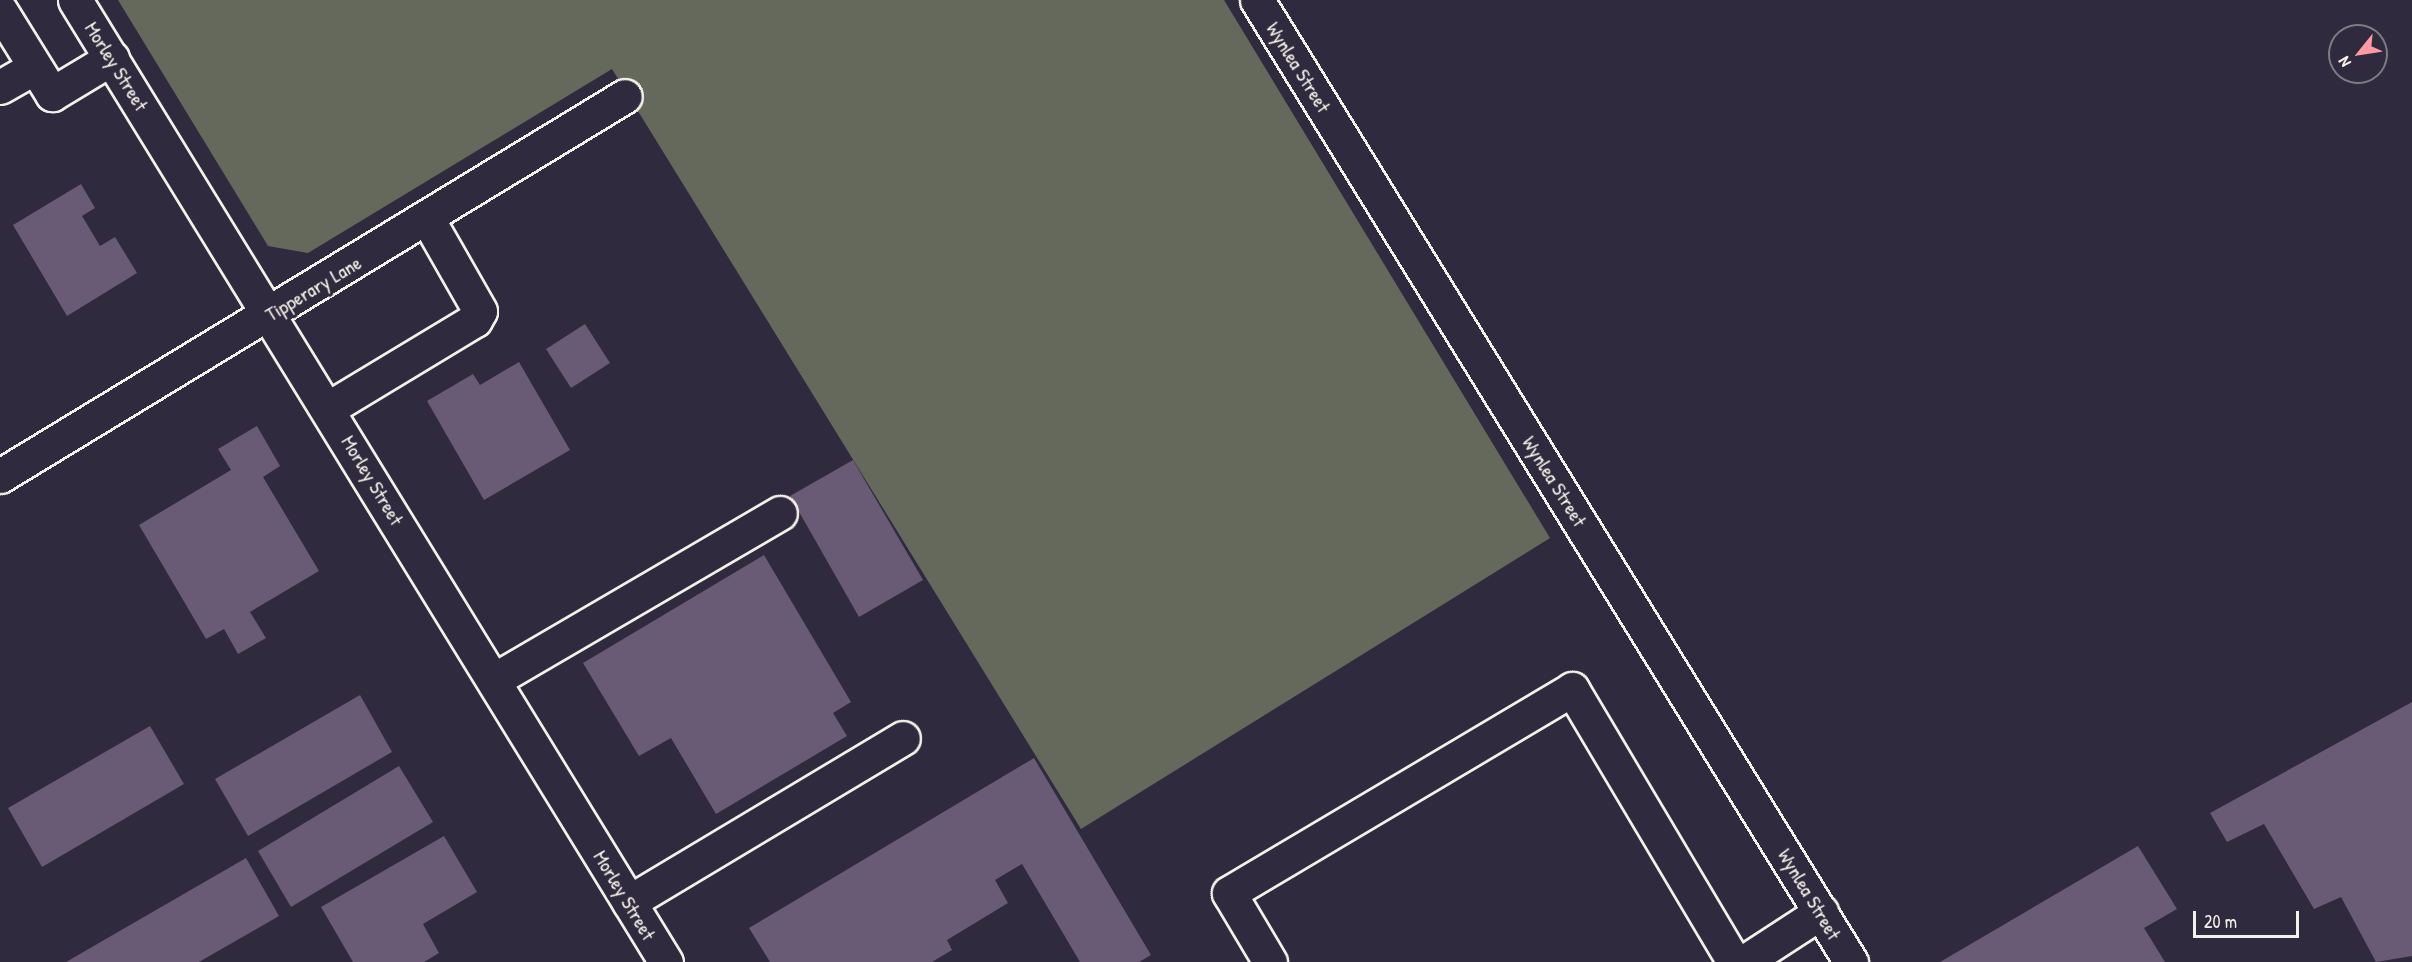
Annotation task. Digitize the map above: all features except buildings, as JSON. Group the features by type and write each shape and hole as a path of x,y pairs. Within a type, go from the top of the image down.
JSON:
{"street":[{"name":"Morley Street","path":"75,0 329,408 666,962"},
{"name":"Wynlea Street","path":"1257,0 1851,962"},
{"path":"6,7 35,67 52,94 112,58"},
{"path":"0,87 35,67"},
{"name":"Tipperary Lane","path":"0,476 271,314 625,96"},
{"path":"329,408 474,321 480,311 427,218"},
{"path":"494,680 780,513"},
{"path":"1270,962 1229,893 1572,689 1734,962"},
{"path":"629,902 903,738"},
{"path":"1744,962 1821,912"}],"green space":[{"path":"118,0 1224,0 1550,538 1081,829 612,69 308,253 268,246"}]}
